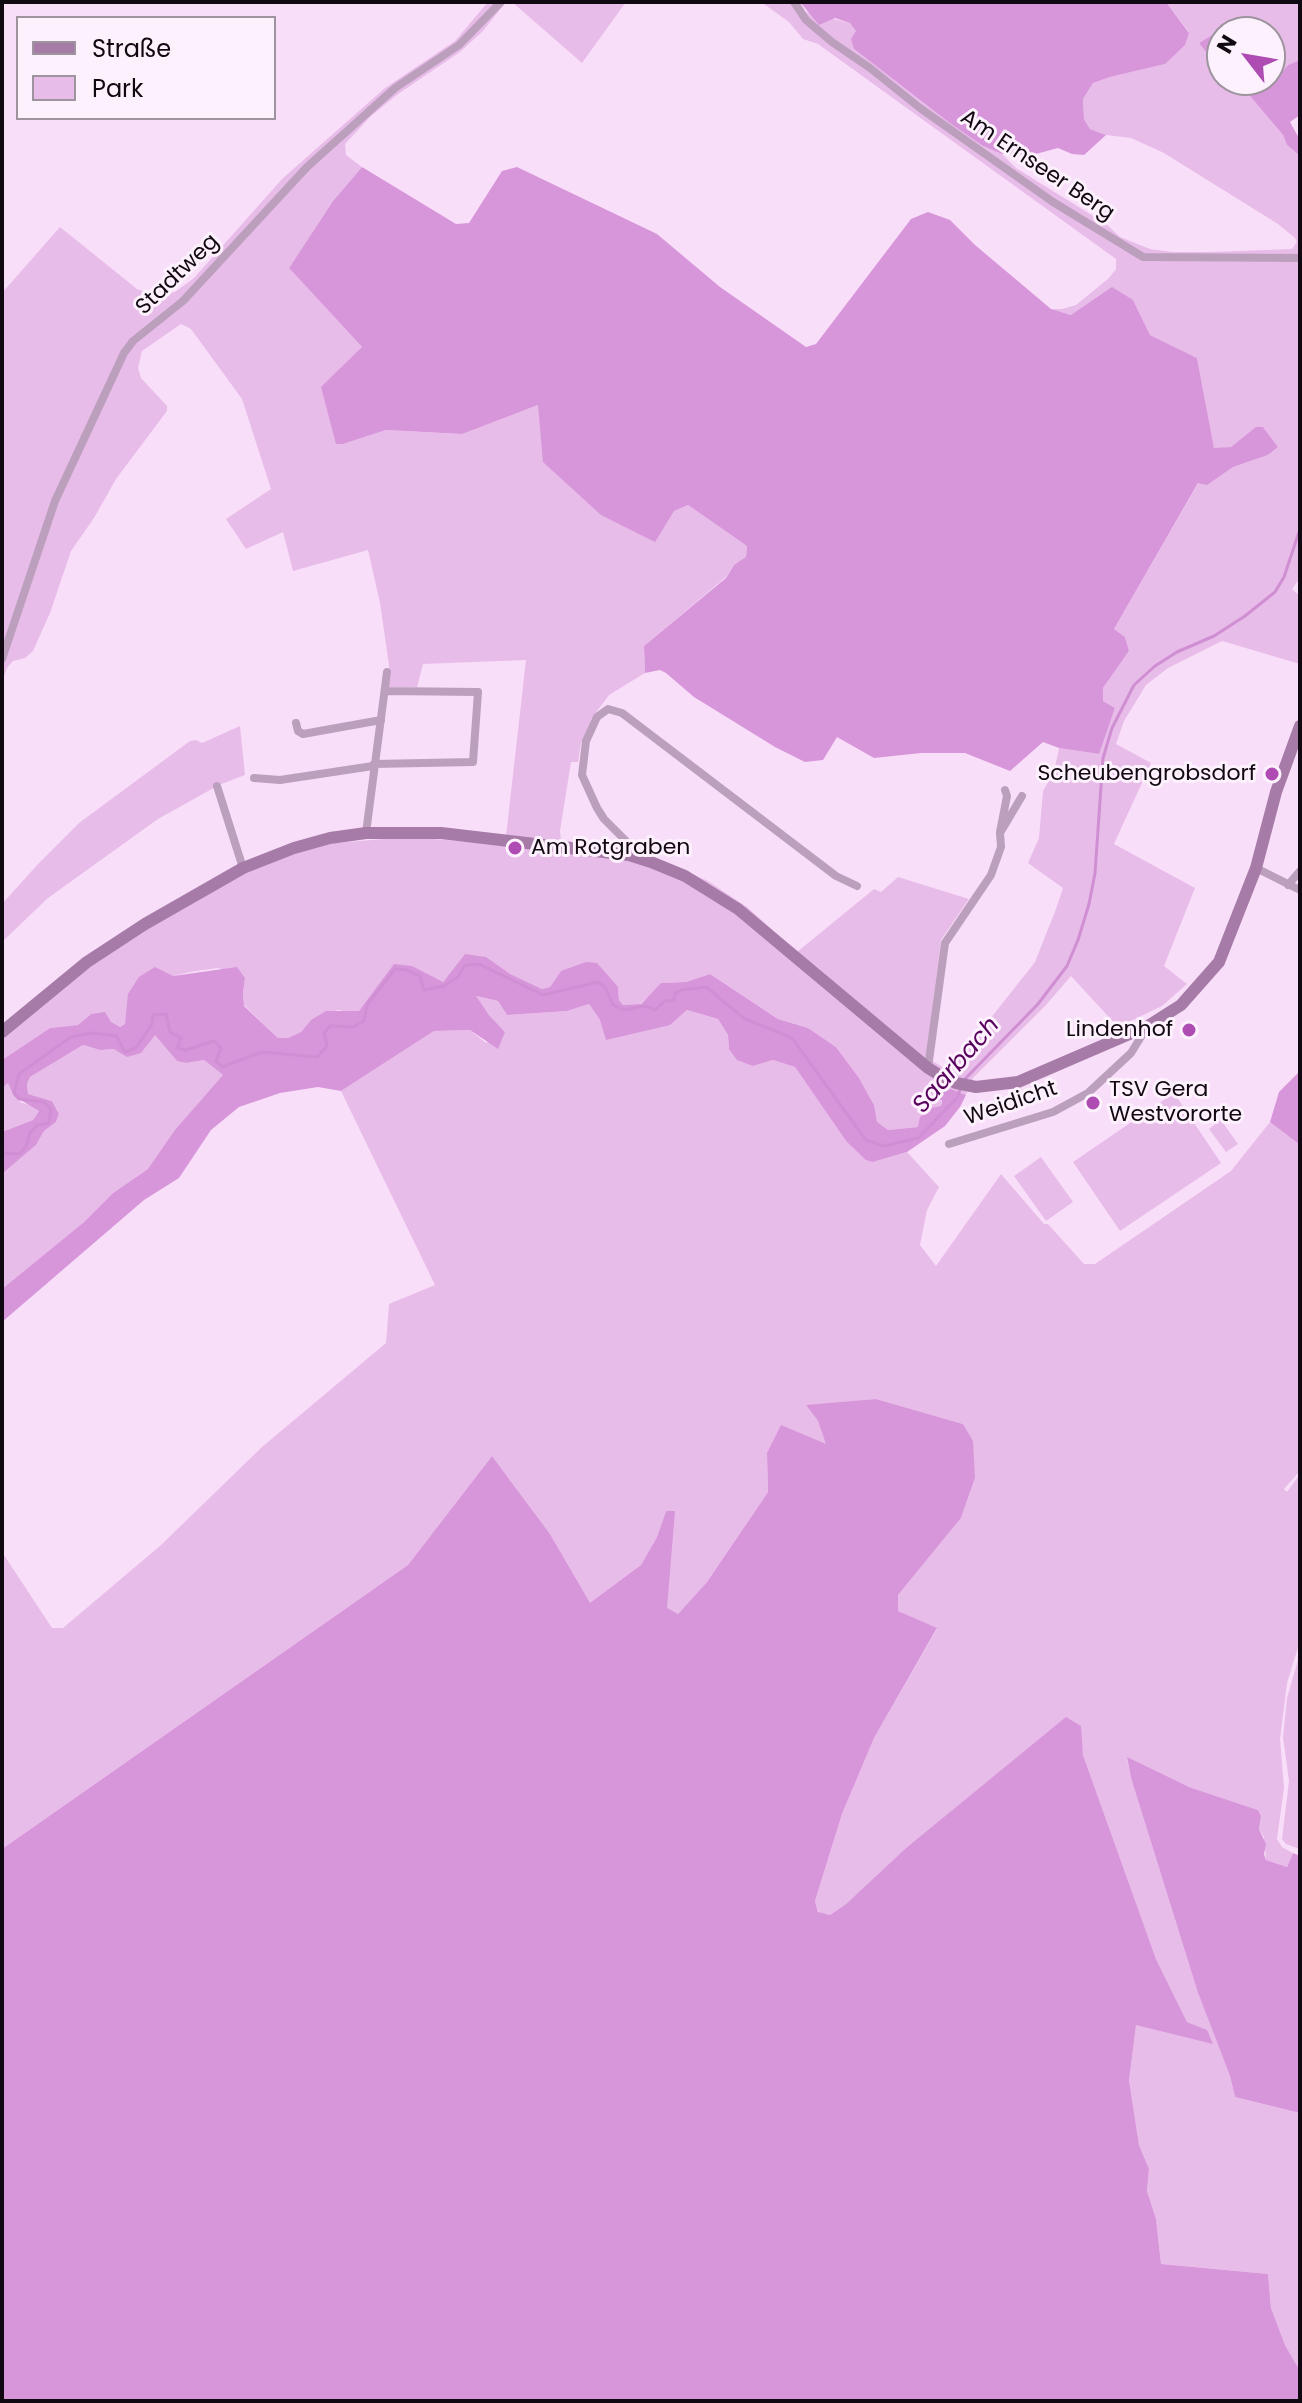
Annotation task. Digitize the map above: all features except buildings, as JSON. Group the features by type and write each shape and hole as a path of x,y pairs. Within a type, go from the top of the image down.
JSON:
{"main road":[{"path":"2,1032 87,962 145,924 243,868 330,838 366,833 441,833 634,856 685,876 738,909 928,1068 956,1083 976,1087 1018,1082 1148,1026 1181,1005 1219,962 1256,868 1267,821 1297,745 1300,726"}],"street":[{"name":"Stadtweg","path":"2,659 55,501 124,353 133,341 183,301 307,167 395,88 459,45 501,2"},
{"name":"Am Ernseer Berg","path":"794,2 806,20 832,42 920,108 1053,202 1143,257 1300,258"},
{"path":"366,833 387,672"},
{"path":"254,778 280,780 374,765 473,762 478,692 386,691"},
{"path":"634,856 634,849 604,819 582,775 586,741 597,717 608,709 622,713 836,876 857,886"},
{"path":"296,723 298,731 303,734 381,720"},
{"path":"217,786 243,868"},
{"path":"928,1068 945,943 991,875 1001,847 999,826 1007,796 1005,790"},
{"path":"1000,833 1022,796"},
{"path":"1256,868 1300,890"},
{"path":"1288,885 1300,871"},
{"name":"Weidicht","path":"949,1144 1053,1112 1088,1093 1131,1053 1148,1026"}],"green space":[{"path":"488,2 506,2 483,31 460,52 398,94 371,116 345,144 346,155 362,167 333,201 289,268 362,347 343,444 386,430 461,434 538,405 674,511 688,505 747,546 746,558 734,565 726,577 644,646 645,673 609,695 592,718 581,743 578,762 571,762 561,840 613,847 665,862 708,881 747,907 797,952 874,889 881,892 898,877 969,899 941,940 926,1057 949,1071 1035,962 1056,909 1063,888 1028,863 1039,838 1043,791 1054,772 1059,748 1098,754 1115,708 1103,701 1103,688 1129,651 1125,637 1114,629 1199,482 1207,484 1233,467 1268,455 1278,447 1263,427 1256,428 1231,447 1214,449 1197,358 1150,335 1133,300 1071,315 1051,309 1076,305 1109,278 1116,269 1116,259 818,44 803,39 789,22 761,2 800,2 806,12 850,23 857,31 854,49 951,124 983,146 1002,154 1016,168 1106,224 1120,237 1150,249 1210,252 1292,249 1297,242 1278,224 1164,153 1131,138 1106,135 1090,129 1084,119 1083,99 1093,83 1165,64 1189,32 1166,2 1300,2 1300,60 1286,67 1286,16 1206,16 1206,39 1199,43 1206,52 1206,96 1250,96 1283,135 1287,145 1300,156 1300,578 1292,589 1300,596 1300,664 1222,641 1168,668 1146,685 1124,721 1116,744 1151,763 1114,844 1195,888 1164,966 1187,984 1162,1006 1118,1027 1071,976 973,1078 966,1095 941,1086 941,1106 918,1127 888,1130 877,1123 874,1105 836,1047 808,1028 778,1019 710,974 686,982 662,983 640,1004 623,1005 619,1000 618,987 561,971 550,987 542,989 465,954 443,982 424,972 359,1011 338,1010 311,1020 301,1032 288,1038 278,1038 244,1005 245,978 218,968 190,972 173,976 127,1012 125,1024 120,1027 91,1014 78,1025 50,1028 2,1060 2,1039 91,966 141,932 243,874 295,853 335,843 434,839 505,845 526,660 423,664 417,687 389,687 380,603 368,550 293,571 283,532 246,549 226,519 271,489 242,399 191,329 181,324 142,351 138,368 141,378 167,406 167,411 116,479 71,551 33,651 25,658 13,661 2,682 2,293 60,227 137,289 157,296 175,292 194,278 282,179 385,88 455,41"},
{"path":"512,2 626,2 582,63"},
{"path":"240,726 245,775 219,785 158,819 48,898 2,942 2,904 79,823 190,741 202,743"},
{"path":"475,996 498,1001 507,1015 567,1011 589,1004 600,1020 670,1025 687,1010 718,1019 728,1035 729,1049 753,1066 773,1060 795,1067 846,1141 873,1162 907,1152 939,1187 927,1210 920,1245 936,1266 1001,1174 1084,1264 1095,1264 1231,1171 1270,1122 1300,1145 1300,1471 1284,1489 1287,1492 1300,1474 1300,1641 1287,1683 1280,1739 1284,1788 1277,1839 1282,1847 1293,1853 1287,1867 1266,1860 1258,1810 1189,1787 1127,1759 1198,1993 1235,2097 1300,2113 1300,2371 1285,2345 1271,2308 1268,2274 1161,2264 1156,2219 1147,2191 1149,2169 1139,2145 1129,2080 1136,2024 1212,2043 1206,2030 1187,2022 1156,1959 1083,1755 1080,1733 1066,1718 906,1848 846,1904 830,1915 819,1913 815,1901 842,1814 874,1738 937,1629 898,1611 898,1595 961,1518 975,1478 963,1424 876,1399 807,1406 818,1421 827,1445 767,1453 768,1492 707,1582 678,1614 667,1609 666,1511 657,1537 641,1565 590,1604 550,1534 492,1456 408,1565 2,1849 2,1552 52,1628 63,1628 161,1545 262,1447 386,1343 389,1304 435,1285 341,1091 434,1031 470,1030 486,1043 505,1032"},
{"path":"155,1034 177,1061 204,1060 223,1075 221,1080 148,1169 113,1193 84,1222 2,1289 2,1174 36,1145 59,1114 52,1101 28,1094 30,1077 83,1045 100,1050 114,1049"},
{"path":"8,1083 20,1102 39,1111 33,1120 2,1132 2,1088"},
{"path":"1174,1093 1221,1163 1120,1231 1073,1162"},
{"path":"1221,1120 1238,1144 1226,1152 1209,1129"},
{"path":"1041,1157 1073,1202 1046,1221 1014,1176"},
{"path":"1300,1653 1300,1849 1286,1844 1282,1839 1289,1781 1283,1737 1287,1698"}],"shaded area":[{"path":"800,2 1166,2 1189,33 1185,45 1165,64 1093,83 1083,99 1084,119 1090,129 1106,135 1084,155 1058,148 1032,155 1002,154 983,146 951,124 854,49 851,39 856,31 850,23 835,18 819,25"},
{"path":"1206,39 1206,52 1199,43"},
{"path":"1300,60 1300,115 1290,122 1300,140 1300,156 1287,145 1283,135 1250,96 1286,96 1288,65"},
{"path":"362,167 456,224 469,223 502,171 517,167 657,234 720,287 806,347 816,344 911,219 928,212 950,220 1051,309 1071,315 1112,287 1133,300 1150,335 1197,358 1214,448 1231,447 1256,427 1263,427 1278,447 1268,455 1233,467 1207,485 1198,483 1114,629 1125,637 1129,651 1103,688 1103,701 1115,708 1099,754 1059,748 1043,742 1010,771 965,753 921,753 874,758 837,737 823,760 805,762 694,697 666,673 660,670 645,673 644,646 726,578 734,565 746,557 747,546 688,505 674,511 655,542 601,515 543,462 538,405 462,434 386,430 336,444 321,387 362,347 289,268 333,201"},
{"path":"465,954 486,957 510,974 542,989 550,987 561,971 586,962 597,963 618,987 619,1000 623,1005 641,1004 661,983 686,982 710,974 778,1019 808,1028 836,1047 874,1105 877,1122 888,1130 918,1127 920,1117 931,1108 941,1106 942,1101 937,1095 940,1085 966,1095 945,1126 907,1152 873,1162 866,1160 846,1141 795,1067 773,1060 753,1066 737,1060 729,1049 728,1035 718,1019 687,1010 670,1025 606,1040 600,1020 589,1004 567,1011 507,1015 498,1001 476,996 505,1032 498,1049 470,1030 434,1031 341,1091 318,1087 280,1093 239,1107 211,1130 179,1178 144,1200 2,1322 2,1289 84,1222 113,1193 148,1169 175,1130 223,1075 204,1060 177,1061 155,1035 141,1053 127,1057 114,1049 100,1050 83,1045 30,1077 28,1094 52,1101 59,1114 36,1145 2,1174 2,1132 33,1120 39,1111 14,1096 8,1083 2,1088 2,1060 50,1028 78,1025 91,1014 105,1012 111,1022 120,1027 125,1024 128,994 139,977 155,967 173,976 237,967 245,978 244,1006 278,1038 288,1038 301,1032 311,1020 326,1011 359,1011 394,964 412,966 443,982"},
{"path":"1300,1071 1300,1145 1270,1122 1279,1092"},
{"path":"876,1399 963,1424 973,1441 975,1478 961,1518 898,1595 898,1611 937,1628 874,1738 842,1814 815,1901 818,1912 830,1915 846,1904 906,1848 1066,1717 1081,1726 1083,1755 1156,1959 1187,2022 1207,2030 1213,2044 1136,2025 1129,2080 1139,2145 1149,2169 1147,2191 1156,2219 1161,2264 1268,2274 1271,2308 1285,2345 1300,2371 1300,2401 2,2401 2,1849 408,1565 492,1456 550,1534 590,1603 641,1565 657,1537 666,1511 675,1511 667,1608 678,1614 707,1582 768,1492 767,1453 781,1425 826,1444 818,1421 806,1405"},
{"path":"1127,1757 1189,1787 1258,1810 1261,1816 1259,1829 1266,1844 1266,1860 1287,1867 1293,1853 1300,1856 1300,2113 1235,2097 1198,1993"}],"waterway":[{"name":"Saarbach","path":"964,1080 1038,1004 1067,966 1089,904 1095,873 1103,758 1112,728 1134,685 1155,666 1177,652 1214,636 1275,592 1284,577 1300,529"},
{"name":"Saarbach","path":"2,1156 6,1153 19,1154 37,1125 49,1123 51,1109 44,1102 19,1099 14,1093 19,1074 71,1037 92,1033 116,1036 125,1052 136,1048 152,1024 153,1015 166,1014 170,1032 181,1038 177,1048 186,1050 214,1041 221,1048 216,1061 222,1067 262,1052 317,1057 327,1046 324,1033 330,1026 353,1027 364,1021 367,1005 395,969 420,976 424,990 444,986 458,977 465,965 479,964 543,995 598,982 605,987 613,1005 624,1010 645,1006 655,1010 665,1001 674,1000 675,993 706,987 745,1019 792,1038 866,1140 884,1146 918,1138 957,1098 961,1087"}],"place":[{"name":"Scheubengrobsdorf","path":"1272,774"},
{"name":"Am Rotgraben","path":"515,848"},
{"name":"Lindenhof","path":"1189,1030"},
{"name":"TSV Gera Westvororte","path":"1093,1103"}]}
